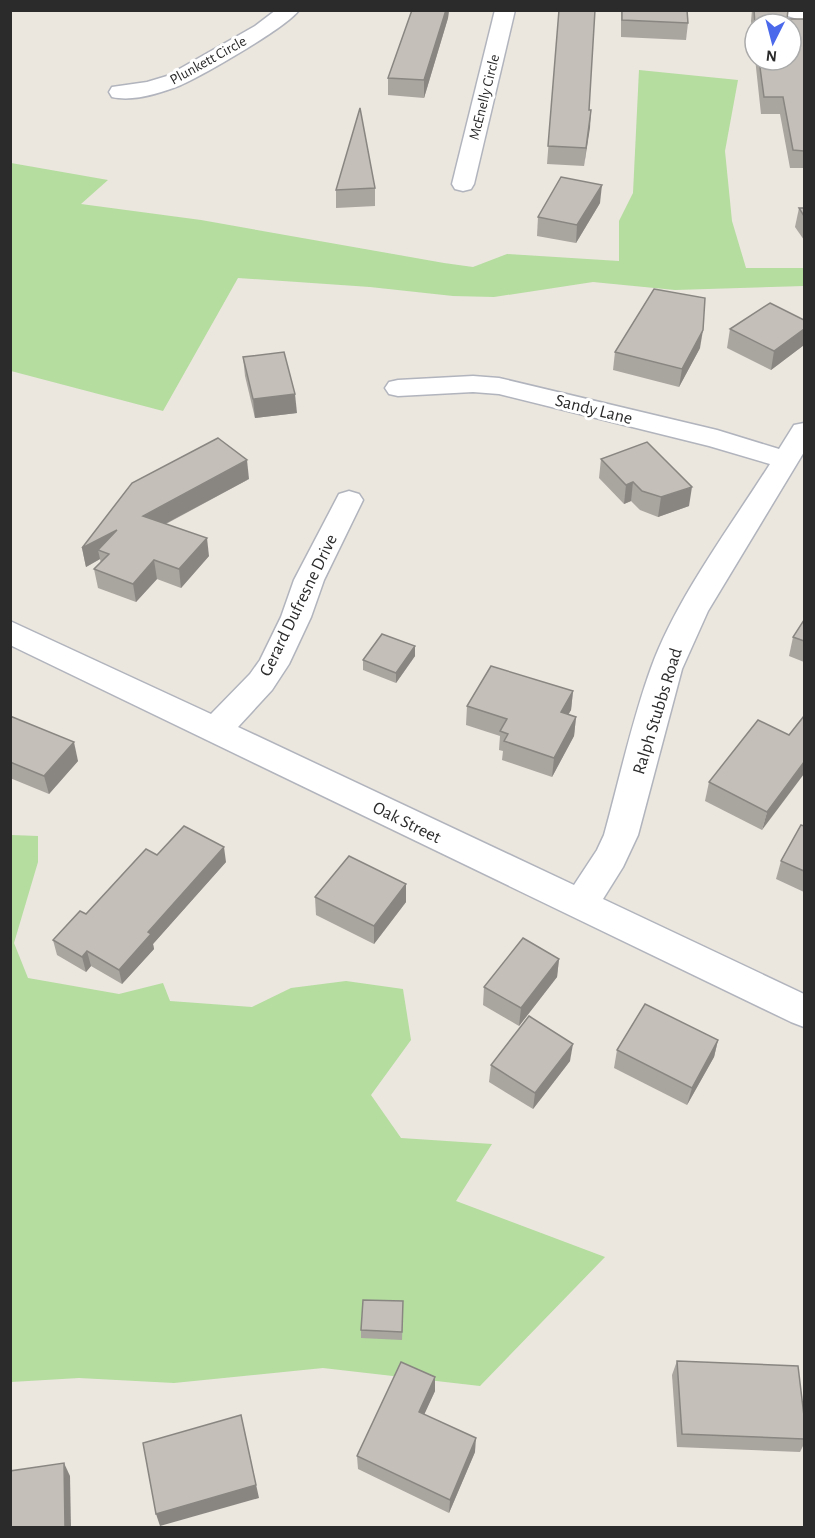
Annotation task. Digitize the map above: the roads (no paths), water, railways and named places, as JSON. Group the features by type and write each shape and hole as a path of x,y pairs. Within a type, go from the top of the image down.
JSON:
{"street":[{"name":"Plunkett Circle","path":"120,92 150,88 174,80 262,30 289,10"},
{"name":"McEnelly Circle","path":"463,184 505,10"},
{"path":"788,10 804,15"},
{"name":"Sandy Lane","path":"398,388 473,384 500,386 717,439 786,460"},
{"name":"Ralph Stubbs Road","path":"580,904 611,857 621,835 666,669 679,638 693,610 804,431"},
{"name":"Gerard Dufresne Drive","path":"215,730 261,682 273,664 296,617 309,580 349,500"},
{"name":"Oak Street","path":"10,632 804,1011"}]}
